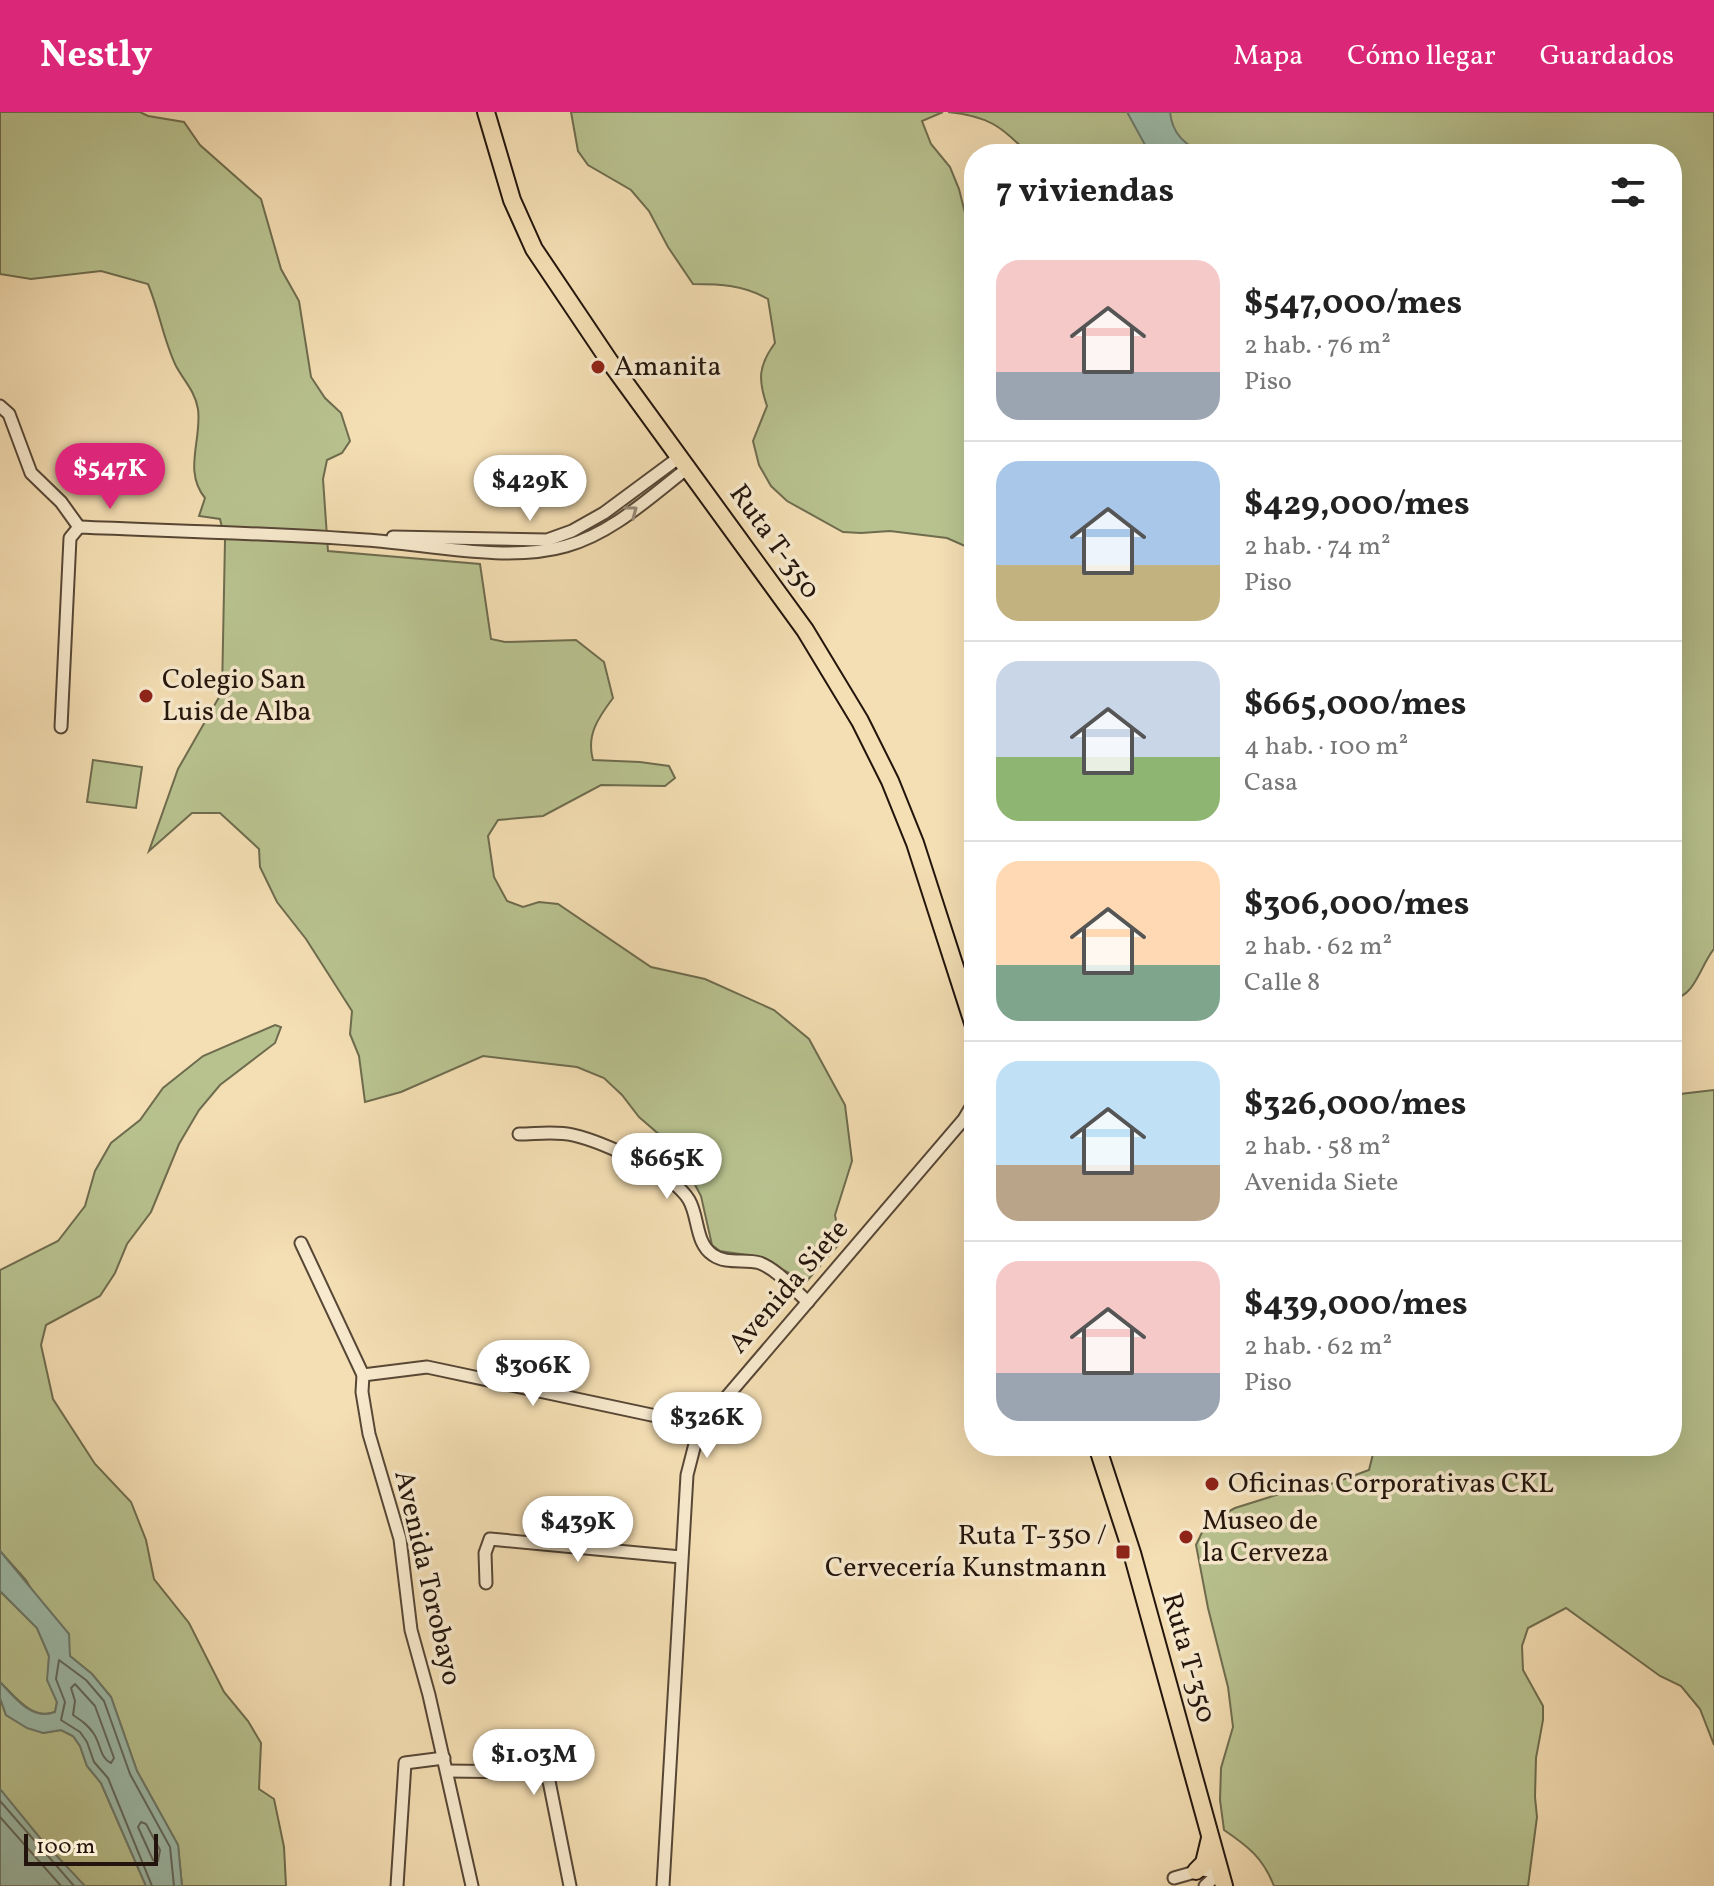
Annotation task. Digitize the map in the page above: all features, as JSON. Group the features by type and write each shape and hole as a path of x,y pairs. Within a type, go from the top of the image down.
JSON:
{"main road":[{"name":"Ruta T-350","path":"486,112 512,200 534,249 610,362 805,630 844,691 870,740 915,843 964,995"},
{"name":"Ruta T-350","path":"1100,1456 1132,1553 1222,1879"},
{"path":"1196,1871 1204,1863 1210,1836"}],"street":[{"path":"0,406 9,414 31,473 61,502 79,527"},
{"path":"79,527 368,540 516,552 556,549 582,541 607,528 685,462"},
{"path":"61,727 70,538 79,527"},
{"name":"Avenida Siete","path":"663,1886 688,1466 703,1426 964,1124"},
{"path":"519,1134 571,1134 656,1172 678,1187 689,1201 703,1243 710,1253 720,1259 764,1265 808,1302"},
{"name":"Avenida Torobayo","path":"301,1243 363,1375 362,1392 369,1434 400,1539 411,1630 444,1758 472,1886"},
{"path":"363,1375 427,1367 703,1426"},
{"path":"486,1583 485,1553 490,1539 681,1557"},
{"path":"397,1886 405,1763 444,1758"},
{"path":"447,1771 537,1772 546,1776 570,1886"},
{"path":"1174,1878 1196,1871 1222,1879"},
{"path":"1205,1886 1222,1879"}],"green space":[{"path":"0,112 140,112 184,122 200,145 261,199 281,269 299,301 311,377 325,398 341,413 350,441 342,453 327,460 323,479 328,551 480,564 491,639 505,642 576,640 604,662 613,698 592,735 593,760 669,766 675,778 665,786 601,785 543,816 498,820 488,836 494,877 507,901 523,907 539,902 558,904 651,967 705,979 774,1010 809,1039 845,1105 852,1161 835,1215 840,1243 806,1282 759,1257 720,1251 712,1245 701,1196 676,1149 639,1117 604,1078 577,1067 483,1056 401,1092 365,1102 359,1056 350,1034 352,1011 306,939 277,902 260,867 259,849 220,813 192,813 149,851 178,769 222,692 225,540 220,519 199,516 205,498 195,477 194,466 199,421 197,403 172,357 148,284 101,271 31,279 0,274"},
{"path":"571,112 943,112 922,121 931,144 950,167 964,209 964,546 947,538 890,531 843,532 787,501 771,486 759,465 753,441 767,406 761,373 775,343 768,299 732,286 693,284 649,211 631,190 588,165 578,151"},
{"path":"948,112 1714,112 1714,949 1686,993 1682,996 1682,144 1018,144 993,124 974,116"},
{"path":"93,760 142,767 136,808 87,802"},
{"path":"275,1025 281,1027 275,1043 220,1085 199,1110 179,1144 151,1212 127,1244 115,1273 100,1296 46,1325 41,1345 53,1399 95,1464 131,1502 146,1540 154,1579 189,1623 224,1692 261,1743 259,1789 274,1799 284,1847 286,1886 182,1886 178,1845 137,1771 111,1697 92,1674 70,1656 26,1580 0,1551 0,1270 58,1241 85,1206 95,1171 111,1143 140,1120 163,1088 203,1056"},
{"path":"1714,1090 1714,1745 1700,1709 1681,1686 1660,1676 1566,1608 1528,1628 1522,1646 1523,1670 1543,1706 1536,1758 1537,1817 1528,1886 1274,1886 1254,1854 1224,1830 1220,1800 1221,1768 1233,1727 1228,1687 1196,1545 1206,1524 1235,1508 1289,1491 1306,1493 1369,1470 1372,1456 1682,1456 1682,1094"},
{"path":"0,1591 37,1628 49,1656 48,1680 57,1702 55,1712 47,1714 31,1710 0,1682"},
{"path":"0,1698 6,1715 43,1733 61,1730 73,1736 87,1766 101,1783 146,1886 67,1886 0,1812"}],"water":[{"path":"1127,112 1170,112 1174,127 1188,144 1145,144"},
{"path":"0,1551 69,1634 70,1656 92,1674 111,1697 137,1771 178,1845 182,1886 146,1886 101,1783 87,1766 73,1736 61,1730 43,1733 27,1728 6,1715 0,1698 0,1682 24,1706 39,1713 55,1712 57,1702 47,1680 49,1656 37,1628 0,1591"},
{"path":"0,1789 40,1838 85,1886 0,1886"}],"place":[{"name":"Amanita","path":"598,367"},
{"name":"Colegio San Luis de Alba","path":"146,696"},
{"name":"Oficinas Corporativas CKL","path":"1212,1484"},
{"name":"Museo de la Cerveza","path":"1186,1537"},
{"name":"Ruta T-350 / Cervecería Kunstmann","path":"1123,1552"}]}
